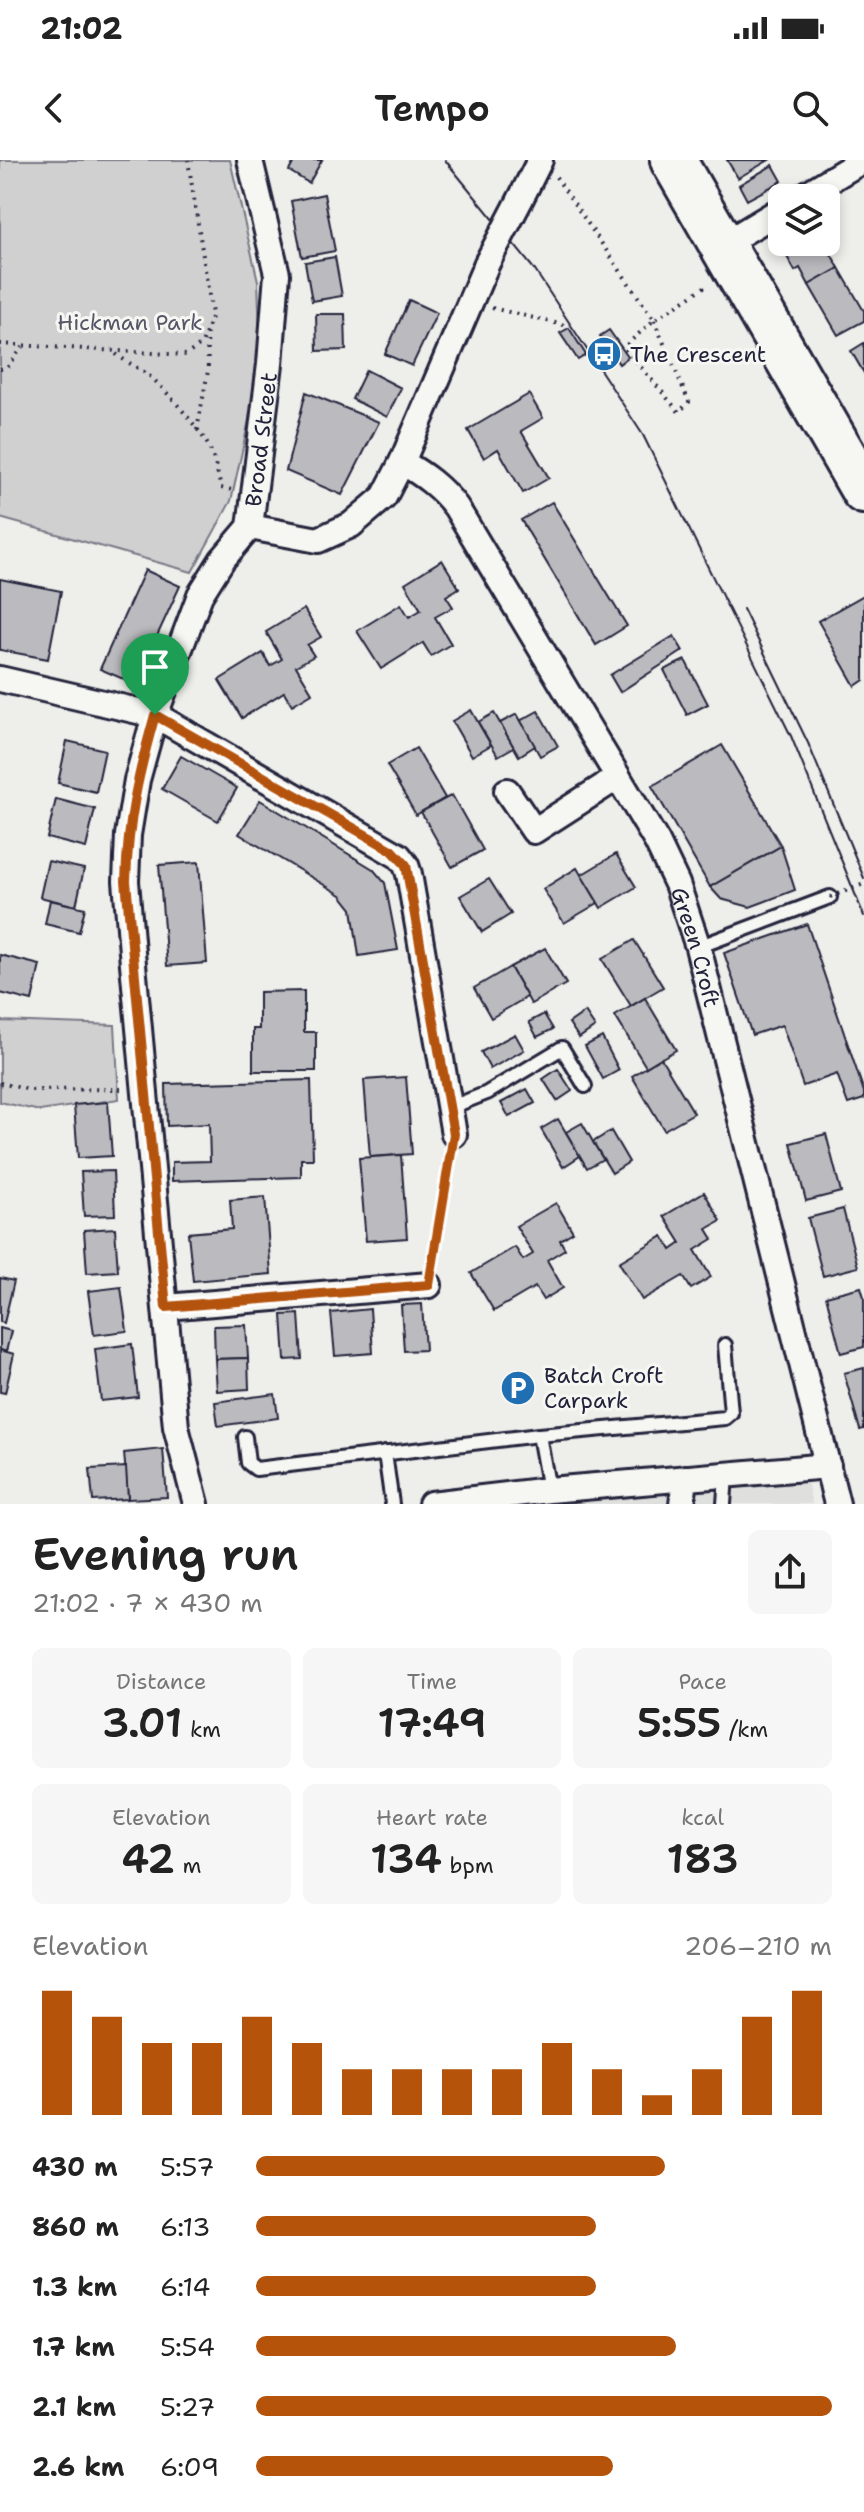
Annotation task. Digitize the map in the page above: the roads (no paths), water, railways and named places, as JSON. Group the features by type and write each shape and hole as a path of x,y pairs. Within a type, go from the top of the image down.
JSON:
{"highway":[{"path":"673,160 864,491"}],"street":[{"name":"Broad Street","path":"196,1504 176,1427 126,881 128,835 137,780 155,715 200,595 222,560 250,527 270,364 277,274 250,160"},
{"path":"823,184 863,160"},
{"path":"250,527 318,540 351,525 384,497 487,263 520,200 546,166"},
{"path":"728,256 768,221"},
{"name":"Green Croft","path":"402,462 430,479 456,507 657,842 677,884 698,947 837,1504"},
{"path":"0,679 155,715 392,850 406,865 454,1134"},
{"path":"507,791 534,831 618,777"},
{"path":"166,1307 429,1285"},
{"path":"431,1504 549,1490 828,1466"},
{"path":"682,1504 685,1478"}],"lane":[{"path":"698,947 830,897"},
{"path":"449,1108 487,1093 562,1048 585,1086"},
{"path":"245,1437 248,1463 256,1469 539,1435 725,1418 731,1413 725,1345"},
{"path":"539,1435 549,1490"},
{"path":"385,1453 392,1504"},
{"path":"724,1504 726,1475"}],"tram line":[{"path":"445,160 534,269 643,435 791,736 864,916"},
{"path":"743,609 808,743 864,878"}],"place":[{"name":"The Crescent","path":"604,354"},
{"name":"Batch Croft Carpark","path":"518,1388"}],"park label":[{"name":"Hickman Park","path":"130,322"}]}
